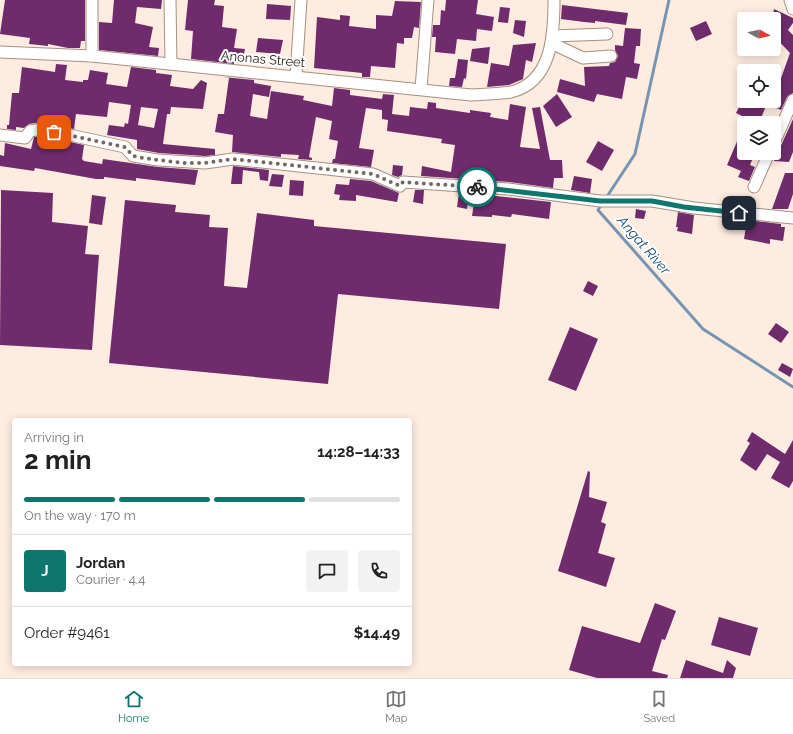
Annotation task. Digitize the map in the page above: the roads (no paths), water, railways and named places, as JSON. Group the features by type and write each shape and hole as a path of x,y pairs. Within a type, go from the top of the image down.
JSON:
{"street":[{"path":"92,0 92,56"},
{"path":"170,0 170,64"},
{"path":"296,76 302,0"},
{"path":"421,89 428,0"},
{"path":"552,40 554,0"},
{"path":"790,0 793,9"},
{"path":"552,40 607,34"},
{"path":"552,40 583,58 611,56"},
{"name":"Anonas Street","path":"0,52 92,56 471,94 510,92 533,82 544,66 552,40"},
{"path":"781,127 793,100"},
{"path":"0,136 25,138 30,131 42,129 125,147 133,156 158,160 205,163 233,159 373,174 400,186 403,182 460,185 600,201 652,201 694,208 793,218"},
{"path":"754,187 766,160"}],"waterway":[{"name":"Angat River","path":"606,198 635,154 669,0"},
{"name":"Angat River","path":"602,204 598,210 703,329 793,387"}]}
